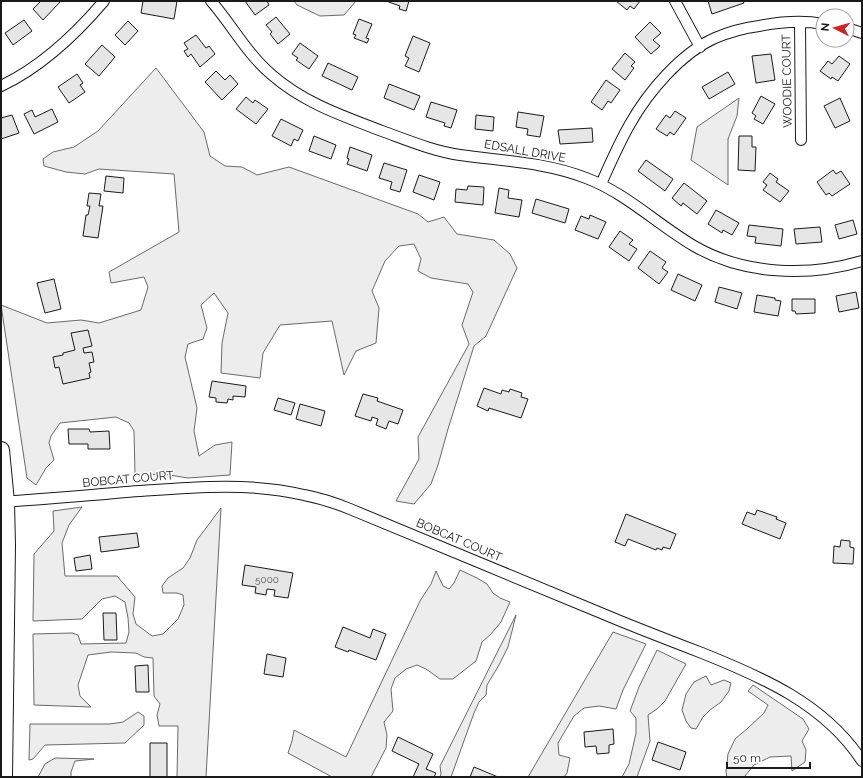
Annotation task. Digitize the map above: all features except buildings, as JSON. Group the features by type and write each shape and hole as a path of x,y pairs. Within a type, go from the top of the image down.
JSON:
{"main road":[{"path":"1,450 7,621 3,750 4,777"}],"street":[{"path":"1,86 33,67 54,52 104,1"},
{"name":"EDSALL DRIVE","path":"212,1 245,46 271,74 306,100 328,110 436,150 459,155 495,158 535,164 574,173 601,184 695,246 740,265 791,272 829,269 862,261"},
{"path":"675,1 700,47"},
{"name":"WOODIE COURT","path":"800,22 801,140"},
{"path":"601,184 629,125 641,105 654,88 681,61 700,47 714,39 730,33 776,23 815,23"},
{"name":"BOBCAT COURT","path":"4,502 181,488 215,487 253,488 281,491 303,494 327,501 356,511 606,615 746,671 779,687 803,702 825,720 846,739 862,761"}],"shaded area":[{"path":"294,1 356,1 344,15 320,16 297,5"},
{"path":"156,68 204,132 210,156 225,166 242,167 257,175 289,167 418,214 428,222 444,217 457,234 494,240 510,254 517,268 486,336 474,346 431,484 414,504 396,501 419,459 418,437 469,344 462,325 473,292 468,284 431,278 418,271 421,259 414,244 399,246 385,261 372,291 379,308 376,343 356,351 344,375 332,321 280,325 263,353 260,378 221,373 222,343 228,313 214,293 201,305 207,328 203,339 188,344 185,357 197,408 194,431 199,456 215,445 232,442 230,475 188,478 163,474 135,475 134,431 129,423 116,417 60,423 51,436 49,443 54,460 46,468 36,485 27,478 1,305 47,323 81,320 99,323 141,310 148,287 144,277 111,283 109,272 179,232 174,174 99,169 85,174 66,172 44,166 43,159 53,152 74,147 98,131"},
{"path":"739,98 737,116 728,139 728,185 691,160 697,127"},
{"path":"82,507 69,525 62,543 65,576 117,576 135,597 133,614 136,624 152,636 163,634 178,619 184,605 183,595 177,593 163,593 162,586 168,578 183,568 190,558 197,540 221,508 206,777 177,777 178,726 159,726 157,715 160,704 154,696 153,658 144,657 136,653 111,652 88,655 78,685 80,696 91,707 34,705 33,634 72,633 78,635 81,644 126,643 129,632 125,602 115,596 102,599 82,619 33,621 34,554 54,531 53,511"},
{"path":"460,570 487,584 493,593 510,602 501,622 482,642 476,661 453,679 440,679 426,669 417,665 406,669 395,678 391,689 393,711 384,722 387,735 386,748 371,777 332,777 288,753 294,730 346,757 420,601 431,584 436,571 443,586 449,589 454,583"},
{"path":"516,615 508,647 487,685 486,695 479,702 474,713 451,777 440,777 440,766"},
{"path":"613,632 646,644 623,690 616,709 599,706 584,708 574,716 558,743 559,755 570,758 567,773 564,777 528,777"},
{"path":"657,650 686,664 665,701 648,715 650,741 637,777 622,777 629,764 636,733 636,718 630,711 639,687"},
{"path":"706,676 711,685 724,680 731,683 729,691 721,702 703,717 696,729 691,728 686,721 682,710 686,694 694,682"},
{"path":"753,685 803,719 809,729 802,741 806,750 805,762 792,771 791,756 770,757 754,765 744,777 727,777 726,772 728,754 735,739 764,713 768,705 748,691"},
{"path":"138,712 144,716 144,725 125,743 45,745 33,759 29,760 30,724 110,724 123,722"},
{"path":"55,758 94,759 75,761 71,772 71,777 38,777 45,764"}]}
